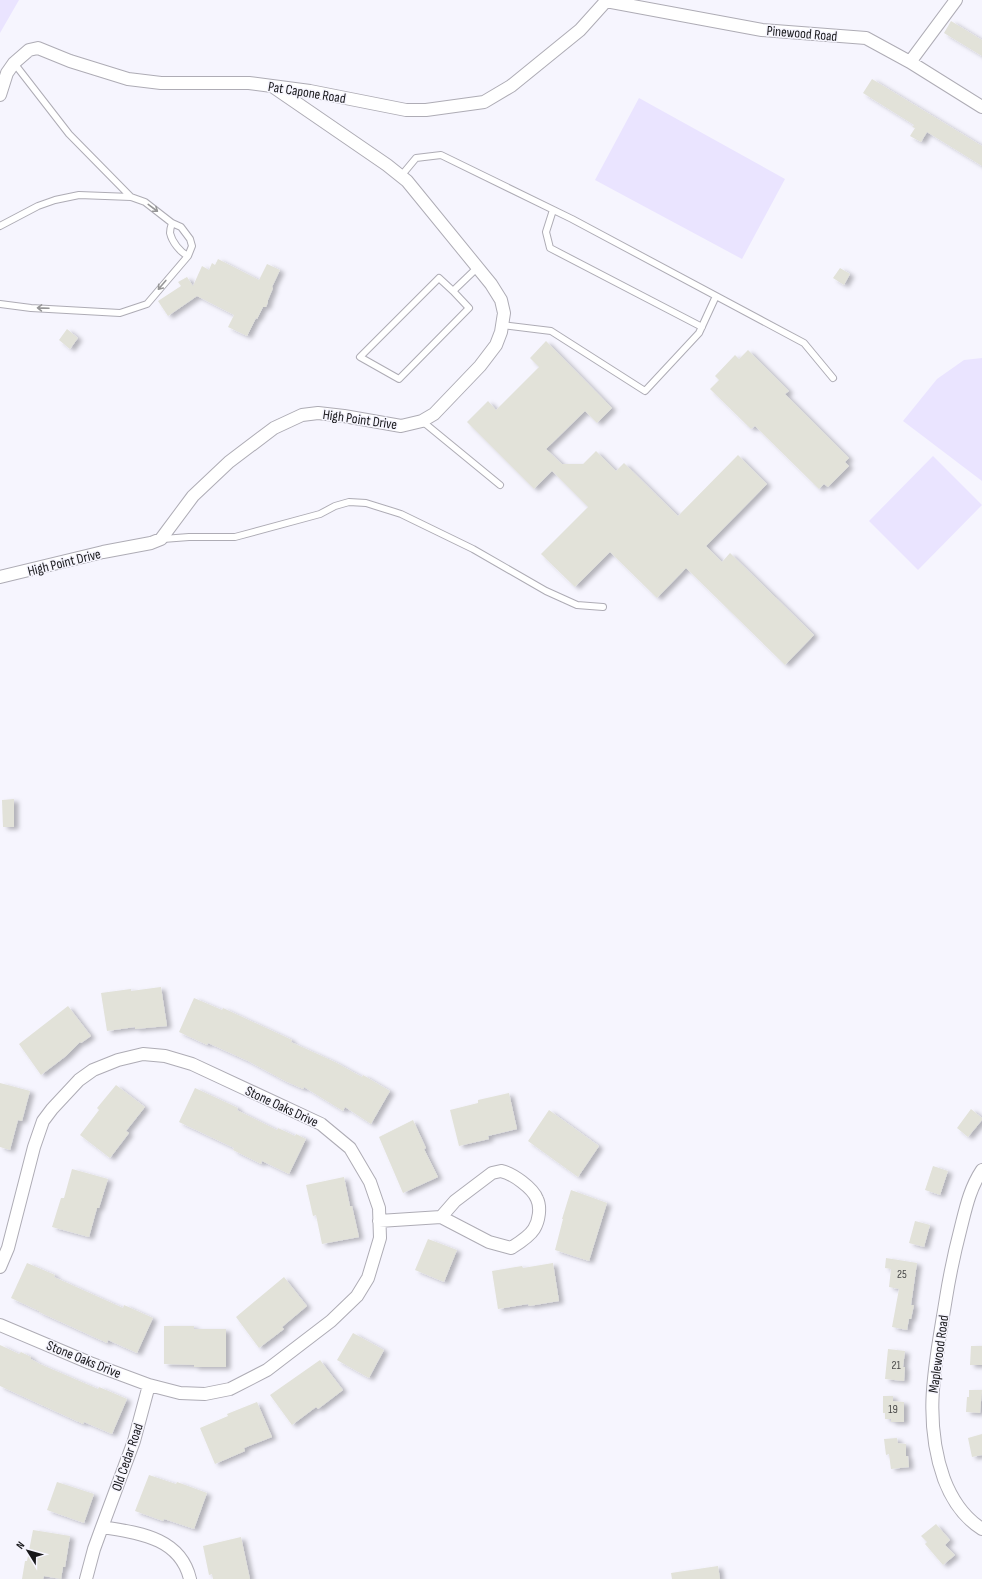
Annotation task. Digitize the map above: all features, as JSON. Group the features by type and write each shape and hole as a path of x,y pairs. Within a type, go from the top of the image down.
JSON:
{"street":[{"name":"Pinewood Road","path":"607,0 762,30 866,38 910,62 982,107"},
{"name":"Pat Capone Road","path":"0,95 8,73 14,64 29,50 38,48 70,61 128,79 161,83 250,83 310,91 406,110 426,110 484,102 512,86 580,30 607,0"},
{"path":"910,62 956,0"},
{"name":"High Point Drive","path":"0,577 104,552 151,543 161,539 193,496 229,462 274,428 302,415 318,413 401,426 422,421 434,414 480,366 496,345 504,312 501,300 491,284 407,182 387,165 272,86"},
{"name":"Stone Oaks Drive","path":"0,1267 8,1248 34,1147 43,1121 79,1080 93,1070 118,1060 143,1054 165,1056 192,1064 321,1124 350,1148 370,1182 379,1208 380,1238 368,1278 357,1296 331,1321 267,1370 230,1389 205,1394 180,1393 149,1385 90,1363 0,1325"},
{"name":"Maplewood Road","path":"982,1170 970,1192 951,1267 933,1379 931,1412 937,1458 948,1490 958,1508 974,1524 982,1529"},
{"path":"379,1222 441,1216 489,1242 511,1248 523,1241 534,1229 539,1216 537,1199 524,1184 508,1172 501,1171 492,1172 455,1201 441,1216"},
{"name":"Old Cedar Road","path":"86,1579 94,1549 134,1441 149,1385"},
{"path":"102,1527 136,1532 156,1539 175,1551 188,1571 190,1579"}],"lane":[{"path":"14,64 69,134 131,197"},
{"path":"401,176 416,158 441,155 553,210 804,343 833,378"},
{"path":"0,226 38,206 55,200 79,195 131,197 145,202 172,223 181,227 190,239 192,246 188,256 147,304 120,313 31,308 0,304"},
{"path":"553,210 546,232 550,248 702,327"},
{"path":"172,223 170,232 174,242 182,253 188,256"},
{"path":"452,291 478,268"},
{"path":"439,278 452,291 469,308 399,379 360,357 439,278"},
{"path":"502,325 551,331 645,391 699,334 716,296"},
{"path":"422,421 500,485"},
{"path":"161,539 189,537 235,538 313,516 335,506 349,502 366,503 401,514 473,549 546,591 577,605 603,607"}],"shaded area":[{"path":"0,0 19,0 0,33"},
{"path":"639,98 785,179 742,259 595,180"},
{"path":"982,358 982,481 903,421 937,379 964,360"},
{"path":"933,456 982,505 918,570 869,521"}],"building":[{"path":"951,21 982,40 982,56 944,33"},
{"path":"872,79 982,146 982,166 927,132 921,142 910,136 915,128 912,127 914,125 863,93"},
{"path":"218,259 259,280 267,264 280,270 272,287 273,288 266,307 263,307 247,336 228,327 234,315 197,296 168,316 158,301 181,286 178,282 187,277 193,286 202,266 209,270 212,263 215,265"},
{"path":"840,268 850,274 844,285 833,278"},
{"path":"67,329 78,338 70,349 59,340"},
{"path":"546,341 612,408 597,423 585,411 546,449 562,464 583,464 596,451 616,471 624,463 678,516 738,455 767,484 706,546 722,562 730,553 814,635 785,665 686,568 657,598 610,552 575,587 541,554 588,507 552,471 534,489 467,422 488,401 496,410 539,367 530,358"},
{"path":"748,350 789,391 785,394 849,458 845,462 849,466 828,487 824,484 819,489 755,426 751,429 710,389 719,380 715,376 735,355 739,359"},
{"path":"14,799 14,827 3,827 2,800"},
{"path":"161,987 167,1026 135,1029 135,1027 107,1031 101,993"},
{"path":"194,998 222,1010 223,1008 292,1040 291,1042 335,1062 362,1077 363,1075 390,1091 371,1124 345,1107 343,1111 304,1087 303,1089 248,1061 179,1032"},
{"path":"68,1006 91,1036 81,1043 80,1042 66,1056 41,1075 19,1044"},
{"path":"0,1083 30,1091 22,1121 18,1120 10,1150 0,1147"},
{"path":"116,1085 145,1107 126,1131 129,1133 110,1158 80,1135 99,1110 97,1108"},
{"path":"195,1088 238,1108 237,1110 277,1130 278,1128 295,1136 296,1134 306,1139 289,1174 262,1161 261,1164 233,1150 234,1148 179,1122"},
{"path":"509,1093 517,1129 488,1136 489,1139 459,1146 450,1110 478,1103 478,1100"},
{"path":"971,1109 982,1118 982,1120 968,1137 957,1128"},
{"path":"549,1110 599,1146 578,1177 528,1141"},
{"path":"413,1120 426,1148 424,1149 438,1177 403,1193 379,1137"},
{"path":"933,1166 948,1171 940,1195 925,1190"},
{"path":"72,1169 108,1179 99,1208 97,1208 89,1237 52,1227 61,1198 64,1198"},
{"path":"344,1177 350,1206 352,1206 359,1237 322,1244 316,1215 313,1216 306,1185"},
{"path":"571,1190 607,1203 589,1261 555,1250 562,1219"},
{"path":"915,1221 930,1225 924,1247 909,1243"},
{"path":"428,1239 457,1250 444,1282 415,1270"},
{"path":"886,1258 917,1263 911,1305 914,1305 907,1330 892,1327 899,1289 889,1287 891,1269 885,1268"},
{"path":"27,1263 55,1275 54,1277 123,1308 124,1305 153,1318 137,1353 108,1340 107,1343 11,1298"},
{"path":"553,1263 559,1301 498,1309 492,1271"},
{"path":"284,1277 307,1306 282,1327 284,1329 259,1348 236,1317"},
{"path":"164,1326 194,1326 194,1329 226,1329 226,1367 194,1367 194,1365 164,1364"},
{"path":"353,1333 384,1350 369,1378 337,1360"},
{"path":"0,1345 19,1354 21,1352 40,1364 98,1389 99,1387 127,1399 112,1434 84,1422 83,1424 0,1386"},
{"path":"971,1346 982,1346 982,1365 970,1365"},
{"path":"888,1349 905,1351 903,1367 905,1367 904,1381 885,1379"},
{"path":"320,1360 343,1390 318,1409 316,1407 292,1425 270,1395"},
{"path":"969,1390 982,1390 980,1413 966,1412"},
{"path":"883,1396 893,1396 893,1401 904,1402 904,1422 891,1422 891,1419 885,1419 885,1413 883,1413"},
{"path":"257,1402 272,1437 244,1448 245,1451 215,1464 200,1428 228,1416 227,1414"},
{"path":"982,1434 982,1455 972,1457 968,1438"},
{"path":"897,1438 898,1443 906,1444 906,1456 908,1456 909,1467 891,1469 889,1454 886,1455 884,1439"},
{"path":"149,1475 176,1484 177,1482 207,1493 194,1529 164,1519 163,1521 135,1511"},
{"path":"57,1482 94,1494 84,1523 47,1510"},
{"path":"936,1524 950,1540 945,1545 955,1555 943,1565 925,1544 927,1542 921,1536"},
{"path":"33,1530 70,1536 65,1567 63,1567 61,1579 44,1576 43,1579 22,1579"},
{"path":"241,1537 250,1579 213,1579 212,1574 209,1575 203,1546"},
{"path":"718,1566 720,1579 672,1579 671,1573"}]}
